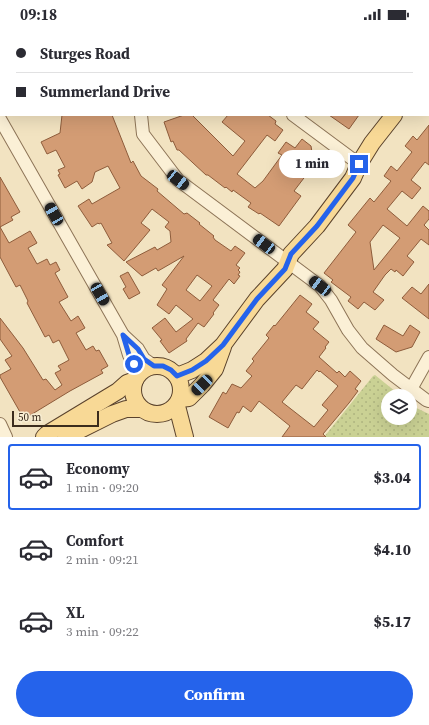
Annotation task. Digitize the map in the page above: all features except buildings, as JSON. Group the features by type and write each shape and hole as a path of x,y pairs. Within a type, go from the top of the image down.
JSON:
{"main road":[{"path":"177,376 192,370 206,361 223,345 257,299 285,269 291,254 317,226 353,178 359,164 393,116"},
{"path":"137,377 133,388 133,396 136,403 141,409 156,415 189,398 202,385 215,369 223,345"},
{"path":"44,437 118,391 137,377 146,368 154,366 163,366 171,370 177,376 181,384 182,391 168,422 180,437"},
{"path":"174,406 185,437"},
{"path":"66,437 112,414 126,409 141,409"}],"street":[{"path":"141,116 143,134 178,180 320,286 331,300 348,330 362,348 393,375 411,389 429,357"},
{"path":"294,116 359,164"},
{"path":"0,119 123,335 137,377"},
{"path":"123,335 138,349 144,359 154,366"},
{"path":"417,393 429,401"},
{"path":"0,424 6,437"}],"green space":[{"path":"375,375 392,389 381,389 381,425 417,425 417,408 429,414 429,437 324,437"}],"route":[{"path":"134,364 129,355 123,335 138,349 144,359 154,366 163,366 171,370 177,376 192,370 206,361 223,345 257,299 285,269 291,254 317,226 353,178 359,164"}]}
